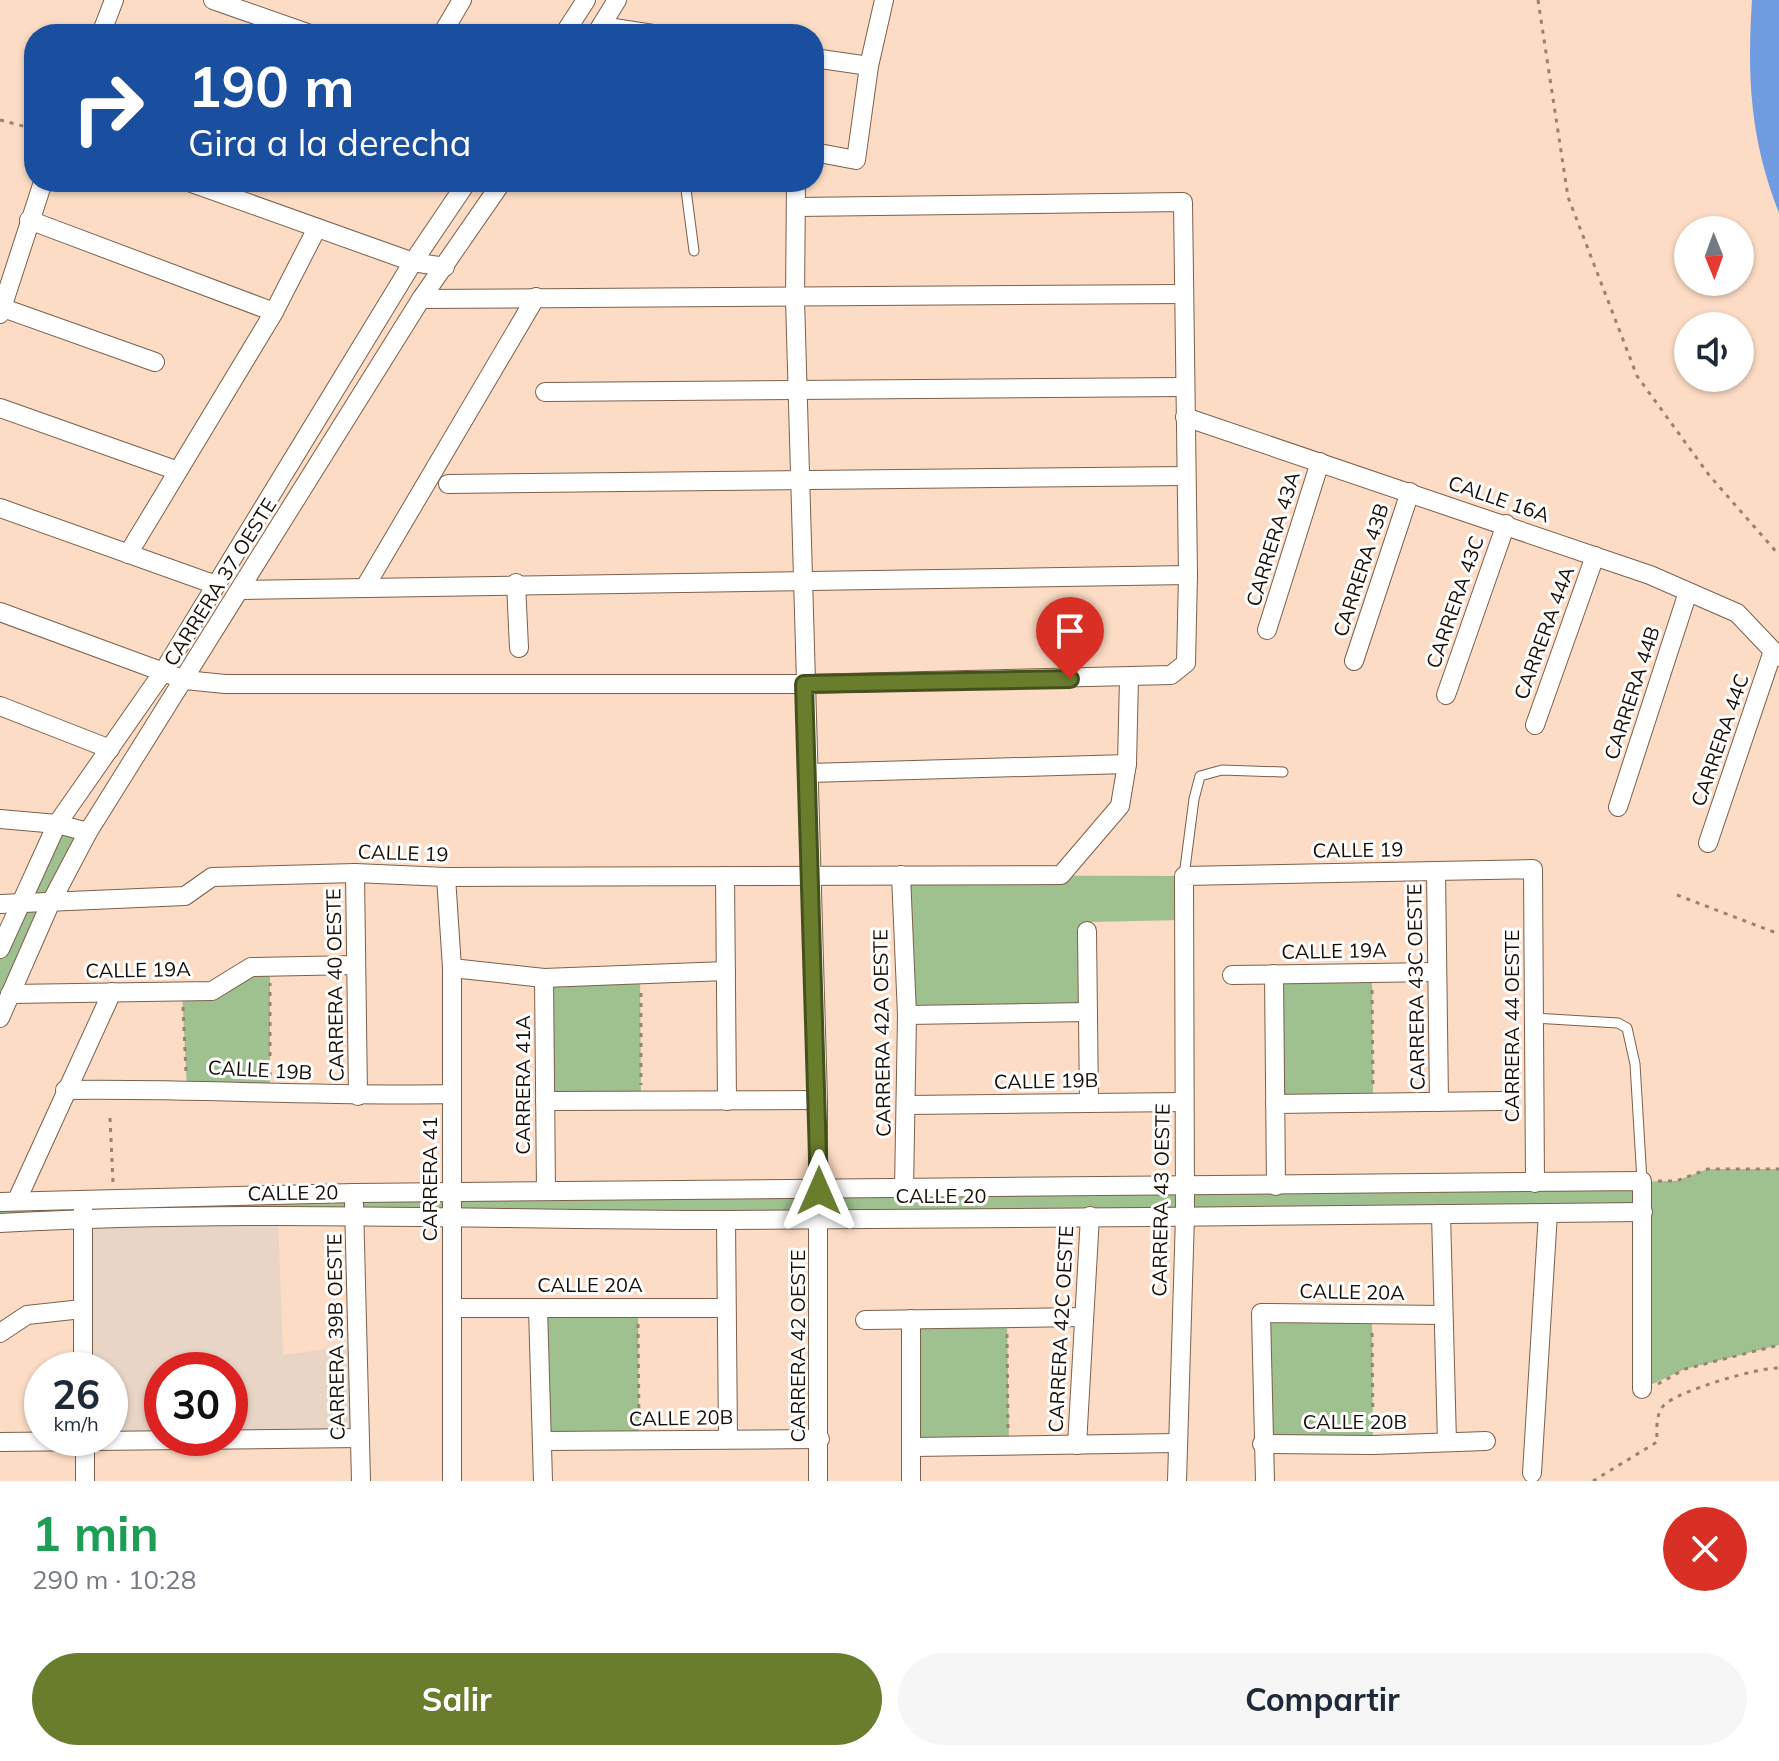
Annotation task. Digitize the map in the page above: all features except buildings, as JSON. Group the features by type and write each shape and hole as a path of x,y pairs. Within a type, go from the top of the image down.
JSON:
{"street":[{"path":"105,24 114,0"},
{"path":"213,0 281,24"},
{"path":"448,24 462,0"},
{"path":"570,24 586,0"},
{"path":"603,24 617,0"},
{"path":"824,154 856,160 869,66 884,0"},
{"path":"824,59 869,66"},
{"path":"39,192 1,311 155,362"},
{"path":"217,192 413,262 445,267"},
{"name":"CARRERA 37 OESTE","path":"0,949 9,904 57,824 163,672 413,262 460,192"},
{"name":"CARRERA 37 OESTE","path":"0,1018 50,904 88,832 421,299 495,192"},
{"name":"CARRERA 42 OESTE","path":"796,192 799,482 820,1219 818,1481"},
{"path":"0,612 185,680 364,685 804,684 1129,678 1171,675 1186,663 1188,575 1183,202 797,207"},
{"path":"29,220 274,312"},
{"path":"128,554 274,312 317,228"},
{"path":"421,299 795,299 1183,294"},
{"path":"365,587 536,297"},
{"path":"545,392 1184,387"},
{"path":"0,408 178,471"},
{"name":"CALLE 16A","path":"1185,417 1506,524 1688,592 1737,613 1776,654"},
{"name":"CARRERA 43A","path":"1267,630 1320,462"},
{"path":"448,484 1186,476"},
{"name":"CARRERA 43B","path":"1354,661 1410,492"},
{"path":"0,508 216,585"},
{"name":"CARRERA 43C","path":"1446,695 1506,524"},
{"name":"CARRERA 44A","path":"1535,725 1595,556"},
{"path":"241,590 516,583 802,582 1188,575"},
{"path":"516,583 519,648"},
{"name":"CARRERA 44B","path":"1618,807 1688,592"},
{"name":"CARRERA 44C","path":"1708,843 1776,654"},
{"name":"CALLE 19","path":"9,904 185,896 212,877 355,873 446,877 1061,875 1120,806 1127,764 1129,678"},
{"path":"0,706 110,749"},
{"path":"809,773 1127,764"},
{"path":"0,819 57,824 88,832"},
{"name":"CALLE 19","path":"1184,876 1533,869"},
{"name":"CARRERA 44 OESTE","path":"1533,869 1535,1183"},
{"name":"CARRERA 43C OESTE","path":"1436,871 1439,1102"},
{"name":"CARRERA 40 OESTE","path":"355,873 358,1096"},
{"name":"CARRERA 42A OESTE","path":"901,875 907,1015 904,1190"},
{"path":"725,876 727,1101"},
{"name":"CARRERA 43 OESTE","path":"1177,1481 1185,1216 1184,876"},
{"name":"CARRERA 41","path":"446,877 452,968 452,1481"},
{"path":"1087,931 1089,1103"},
{"name":"CALLE 19A","path":"10,994 212,991 251,967 356,965"},
{"path":"452,968 544,978 726,971"},
{"name":"CALLE 19A","path":"1232,975 1437,972"},
{"path":"1274,974 1276,1186"},
{"name":"CARRERA 41A","path":"544,978 546,1191"},
{"path":"8,1201 112,992"},
{"path":"907,1015 1088,1012"},
{"name":"CALLE 19B","path":"65,1090 187,1088 358,1096 452,1094"},
{"path":"545,1101 818,1100"},
{"path":"1275,1104 1501,1101"},
{"name":"CALLE 19B","path":"907,1105 1184,1102"},
{"path":"1642,1181 1642,1389"},
{"name":"CALLE 20","path":"8,1201 354,1193 1642,1181"},
{"name":"CARRERA 39B OESTE","path":"354,1193 361,1481"},
{"path":"82,1199 83,1352"},
{"name":"CALLE 20","path":"0,1223 83,1218 355,1215 726,1220 1643,1212"},
{"path":"1532,1473 1548,1213"},
{"path":"1441,1214 1447,1442"},
{"name":"CARRERA 42C OESTE","path":"1077,1445 1090,1216"},
{"path":"726,1220 728,1439"},
{"name":"CALLE 20A","path":"454,1308 726,1308"},
{"path":"538,1308 543,1481"},
{"path":"0,1333 27,1315 82,1309"},
{"name":"CALLE 20A","path":"1262,1444 1261,1313 1443,1315"},
{"path":"865,1320 1082,1317"},
{"path":"911,1319 911,1481"},
{"path":"128,1440 360,1438"},
{"name":"CALLE 20B","path":"542,1441 820,1439"},
{"path":"0,1442 24,1441"},
{"name":"CALLE 20B","path":"1262,1444 1373,1445 1486,1441"},
{"path":"913,1447 1177,1443"},
{"path":"1262,1444 1265,1481"},
{"path":"85,1456 85,1481"}],"lane":[{"path":"686,192 694,251"},
{"path":"1184,876 1200,776 1222,770 1283,772"},
{"path":"1534,1018 1618,1023 1627,1028 1635,1064 1642,1181"}],"path":[{"path":"1538,0 1568,197 1637,376 1709,475 1779,555"},
{"path":"0,120 24,126"},
{"path":"1677,895 1779,934"},
{"path":"270,967 270,1093"},
{"path":"1372,973 1373,1103"},
{"path":"640,974 641,1101"},
{"path":"182,991 187,1088"},
{"path":"110,1118 113,1198"},
{"path":"1642,1181 1676,1181 1708,1169 1779,1169"},
{"path":"638,1307 639,1440"},
{"path":"1372,1315 1373,1445"},
{"path":"1007,1318 1009,1446"},
{"path":"1642,1389 1685,1369 1779,1345"},
{"path":"1593,1481 1657,1442 1658,1416 1665,1403 1722,1379 1779,1368"}],"shaded area":[{"path":"278,1216 283,1355 357,1345 360,1438 248,1438 248,1352 144,1352 144,1438 128,1438 128,1352 83,1352 83,1218"}],"green space":[{"path":"57,824 88,832 0,1018 0,949"},
{"path":"901,875 1184,876 1184,920 1088,922 1088,1012 907,1015"},
{"path":"270,967 270,1093 187,1088 182,991"},
{"path":"1372,973 1373,1103 1275,1104 1274,974"},
{"path":"640,974 641,1101 545,1101 544,978"},
{"path":"1708,1169 1779,1169 1779,1345 1685,1369 1642,1389 1643,1213 0,1223 0,1202 1676,1181"},
{"path":"638,1307 639,1440 542,1441 538,1308"},
{"path":"1261,1313 1372,1315 1373,1445 1262,1444"},
{"path":"1007,1318 1009,1446 913,1447 911,1320"}],"water":[{"path":"1752,0 1779,0 1779,213 1756,134 1750,56"}],"route":[{"path":"819,1191 804,684 1070,679"}]}
